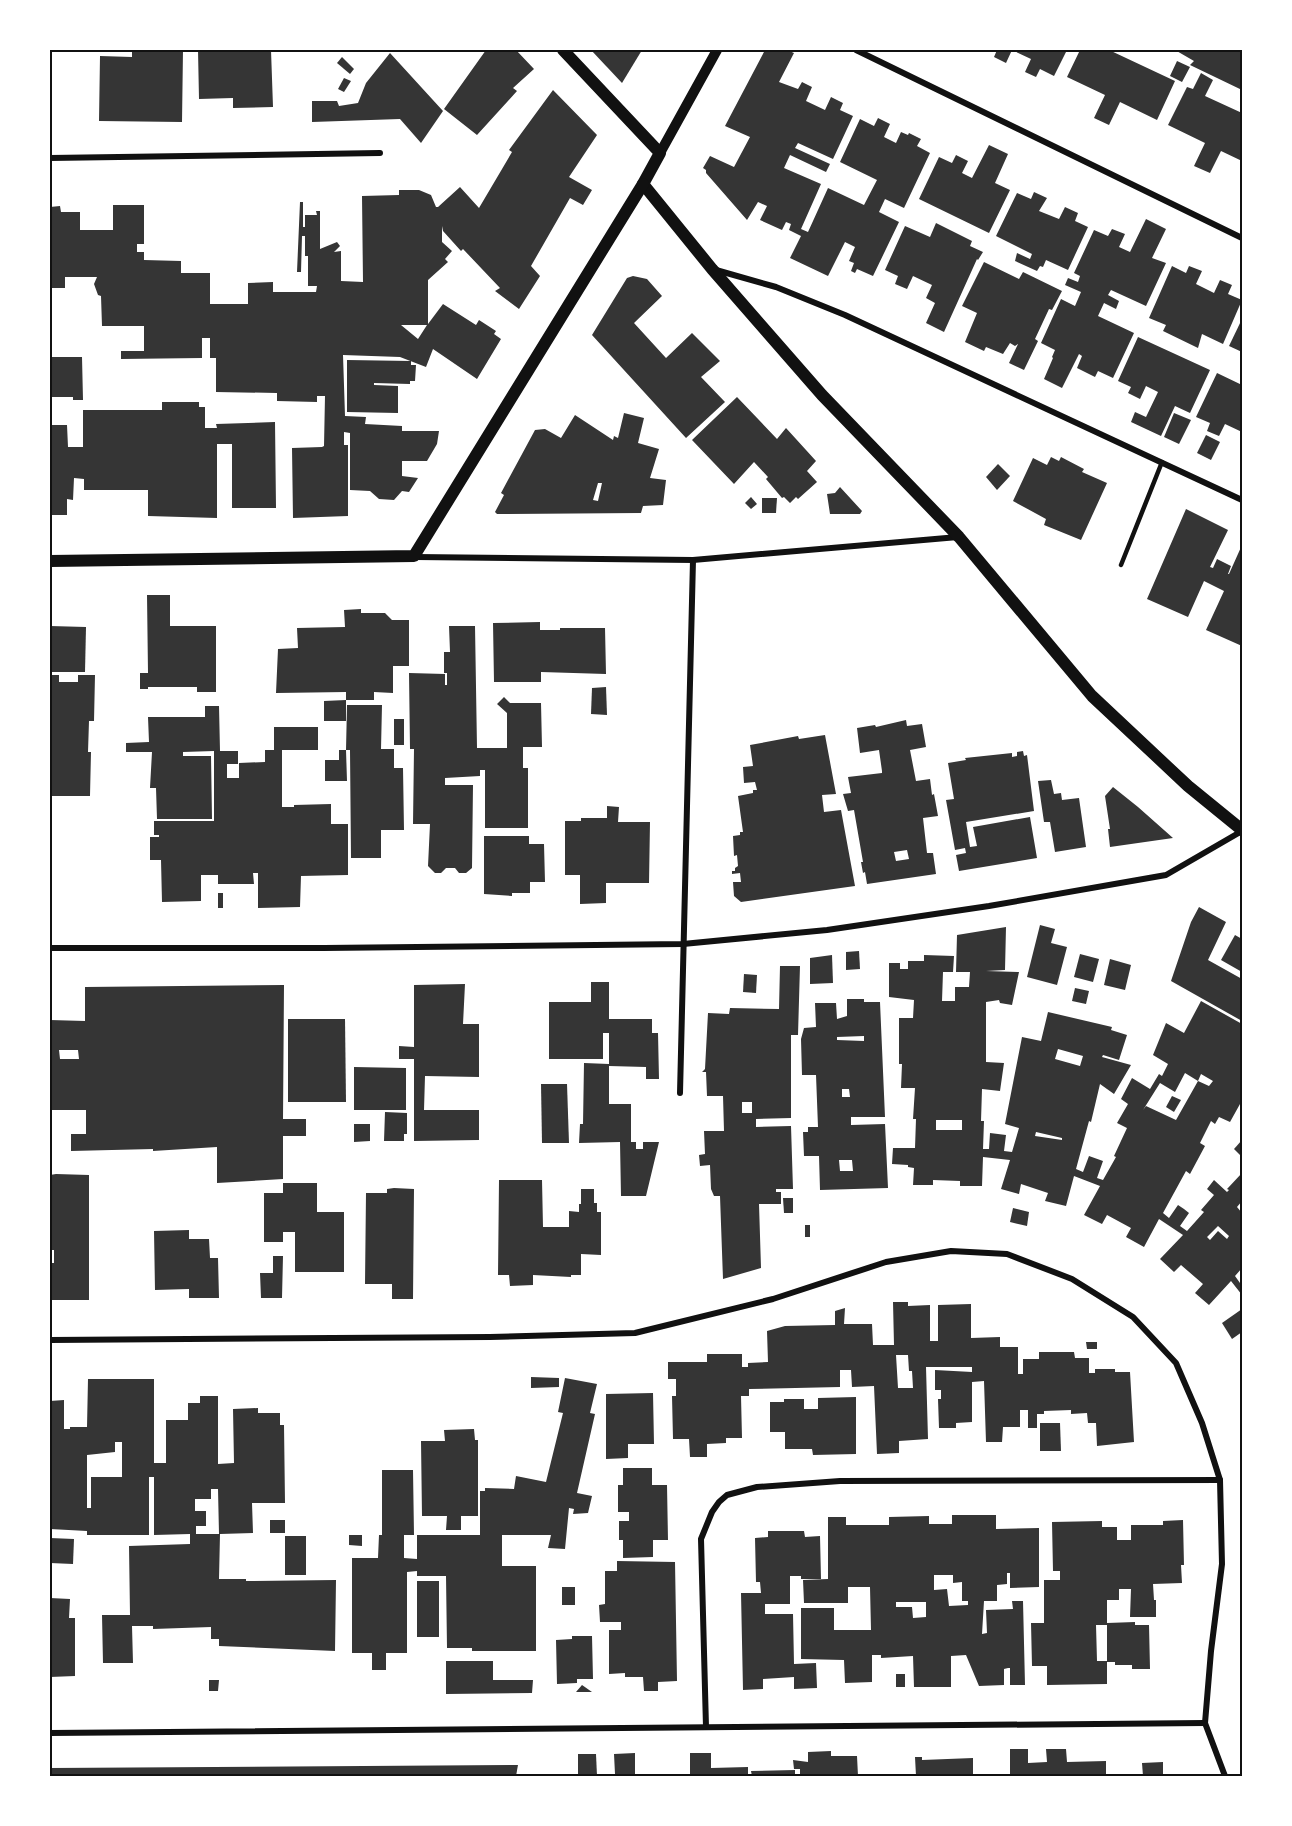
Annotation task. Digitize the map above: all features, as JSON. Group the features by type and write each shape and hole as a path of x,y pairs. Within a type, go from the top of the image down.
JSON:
{"main road":[{"path":"50,561 414,556 660,153 562,50"},
{"path":"643,184 712,269 822,394 958,537 1092,696 1188,786 1242,830"}],"street":[{"path":"660,153 717,50"},
{"path":"856,50 1242,238"},
{"path":"50,158 380,153"},
{"path":"712,269 776,287 845,315 1242,500"},
{"path":"414,556 693,560 958,537"},
{"path":"680,1093 693,560"},
{"path":"50,948 683,944 838,928 990,906 1166,875 1242,830"},
{"path":"50,1340 490,1337 635,1333 773,1299 886,1262 951,1251 1007,1254 1072,1279 1133,1317 1176,1363 1202,1423 1220,1480 1222,1564 1205,1723 1225,1776"},
{"path":"706,1727 701,1539 712,1512 718,1502 727,1495 757,1487 840,1481 1220,1480"},
{"path":"50,1733 1205,1723"}],"lane":[{"path":"1121,565 1162,462"}],"building":[{"path":"132,50 183,50 182,122 99,121 100,56 132,57"},
{"path":"198,50 271,50 273,107 233,108 233,98 199,99"},
{"path":"486,50 516,50 534,69 513,88 517,91 477,135 444,109"},
{"path":"591,50 642,50 622,83"},
{"path":"765,50 787,50 794,53 779,82 798,89 802,82 812,87 806,101 825,110 831,97 843,103 840,110 853,116 833,159 798,143 795,148 830,164 826,172 790,155 784,168 821,184 801,229 808,232 828,188 864,205 877,180 840,162 860,119 874,126 878,118 890,124 884,137 896,143 901,132 908,135 909,133 921,139 917,146 930,153 904,208 885,199 879,212 899,222 873,276 857,269 855,273 851,271 854,263 849,261 855,247 845,242 828,276 790,258 801,236 789,230 791,224 786,222 782,230 760,220 767,206 758,202 747,220 703,168 710,156 734,167 750,137 725,126"},
{"path":"997,50 1012,50 1006,63 994,57"},
{"path":"1012,50 1067,50 1054,76 1040,69 1036,77 1025,72 1031,59"},
{"path":"1080,50 1109,50 1175,81 1157,120 1120,102 1109,125 1094,118 1105,95 1067,77"},
{"path":"1175,50 1242,50 1242,90 1190,65 1194,61"},
{"path":"390,53 443,111 421,143 400,119 312,122 312,101 337,101 339,106 358,103 366,83"},
{"path":"342,57 354,69 350,74 337,63"},
{"path":"1177,61 1190,67 1182,82 1170,76"},
{"path":"1201,73 1213,80 1205,96 1242,113 1242,161 1221,151 1210,173 1194,166 1205,143 1168,125 1187,87 1193,89"},
{"path":"344,78 351,81 344,92 338,89"},
{"path":"553,90 597,135 569,177 592,190 583,205 570,198 531,266 540,276 519,309 495,291 500,288 463,249 461,251 443,231 442,226 442,242 452,251 445,259 448,262 428,280 428,324 443,304 476,325 479,320 496,331 494,334 501,339 477,379 433,349 426,367 400,357 343,355 345,416 366,417 365,424 402,426 402,431 439,431 437,444 427,461 402,461 402,476 418,478 409,492 402,491 394,500 379,499 370,491 350,490 350,433 344,432 344,445 348,445 348,516 293,518 292,448 324,446 325,396 317,396 317,402 277,401 277,393 216,392 216,358 210,358 210,338 202,338 202,358 121,359 121,351 144,351 144,326 102,326 101,296 98,295 94,284 97,277 65,277 65,288 50,288 50,207 60,206 61,212 80,212 80,230 113,230 113,205 144,205 144,244 137,244 137,252 144,252 144,260 181,261 181,273 210,273 210,304 248,304 248,283 273,282 273,292 316,292 317,286 308,286 305,236 302,236 301,272 297,272 300,202 303,202 303,227 305,227 305,215 317,215 316,211 320,211 320,249 337,242 340,246 334,252 341,251 341,281 363,282 362,196 399,195 399,190 419,190 431,195 438,207 460,187 479,208 512,152 509,150","holes":["401,325 427,325 418,339"]},
{"path":"989,145 1008,154 995,183 1010,190 989,233 919,199 939,157 952,163 956,155 968,161 962,173 972,178"},
{"path":"1034,192 1047,198 1039,211 1059,219 1065,207 1078,213 1075,221 1088,227 1068,270 1046,260 1043,267 1040,266 1037,271 1015,261 1017,253 1030,259 1032,254 996,236 1017,193 1031,199"},
{"path":"1146,219 1166,229 1152,258 1166,263 1146,306 1111,290 1108,295 1119,301 1116,309 1104,303 1098,316 1134,333 1113,378 1098,371 1095,377 1077,368 1082,356 1079,354 1062,388 1044,379 1055,350 1041,343 1061,299 1075,306 1081,292 1065,285 1068,278 1078,282 1080,276 1074,273 1094,230 1108,236 1112,229 1125,234 1119,247 1130,252"},
{"path":"936,223 972,241 970,246 983,252 977,259 944,332 926,323 935,303 926,298 932,285 913,276 907,289 895,284 898,276 885,270 905,226 930,237"},
{"path":"984,262 1019,279 1023,272 1062,291 1052,310 1049,309 1035,339 1038,341 1024,370 1009,363 1018,344 1015,346 1010,343 1003,354 986,347 984,351 965,342 977,313 962,306"},
{"path":"1172,266 1186,273 1189,266 1202,271 1196,284 1214,293 1220,280 1232,285 1228,294 1242,300 1223,344 1202,334 1198,348 1163,331 1166,325 1149,318"},
{"path":"633,276 647,279 662,296 634,323 666,358 692,333 720,361 701,377 725,402 686,438 592,335 627,278"},
{"path":"1242,319 1242,352 1229,346"},
{"path":"1138,337 1210,370 1190,413 1175,406 1161,436 1131,422 1135,412 1146,417 1158,392 1146,386 1140,399 1128,393 1131,387 1118,381"},
{"path":"50,357 82,357 83,400 73,400 73,397 50,397"},
{"path":"347,360 411,361 411,365 416,365 415,381 410,381 410,384 374,383 374,385 398,386 398,413 347,412"},
{"path":"1217,373 1242,385 1242,432 1225,424 1219,436 1207,431 1210,423 1196,417"},
{"path":"737,397 777,439 786,428 816,461 807,471 817,482 798,499 796,497 790,503 784,497 782,498 766,479 768,477 754,462 734,484 692,440"},
{"path":"162,402 199,402 199,407 205,407 205,428 217,428 216,424 275,422 276,508 232,508 232,444 217,444 217,518 148,516 148,490 84,490 84,479 74,478 73,500 67,499 67,515 50,515 50,425 67,425 68,447 83,447 83,410 162,410"},
{"path":"624,413 644,418 638,443 659,449 650,478 666,480 663,505 643,506 641,513 497,514 495,512 504,495 501,493 535,430 545,429 561,438 575,415 613,440 614,436 618,438","holes":["598,483 602,483 598,501 593,500"]},
{"path":"1174,413 1191,420 1179,444 1164,437"},
{"path":"1206,435 1220,442 1211,460 1197,453"},
{"path":"1051,457 1059,461 1061,457 1084,469 1082,472 1107,483 1081,540 1044,525 1046,519 1013,501 1033,458 1047,465"},
{"path":"998,464 1010,476 997,490 986,477"},
{"path":"840,487 862,511 860,514 830,514 827,494 835,493"},
{"path":"751,497 757,504 751,509 745,503"},
{"path":"762,498 777,498 776,513 762,513"},
{"path":"1186,509 1228,530 1210,567 1213,568 1217,559 1231,566 1229,574 1242,545 1242,646 1206,630 1224,591 1204,581 1188,617 1147,599"},
{"path":"147,595 170,595 170,626 216,626 216,692 197,692 197,687 140,689 140,673 148,673"},
{"path":"361,609 361,613 385,613 392,620 409,620 409,666 393,666 393,693 374,692 374,700 346,700 346,692 276,693 278,649 298,648 297,628 345,627 344,610"},
{"path":"540,622 540,630 605,628 606,674 541,672 541,682 494,682 493,623"},
{"path":"50,626 86,627 85,672 50,672"},
{"path":"449,626 475,626 477,748 507,748 507,713 497,704 504,697 510,703 541,703 542,747 523,747 523,768 528,768 528,828 485,828 485,770 480,770 480,776 445,778 445,785 473,785 472,868 466,873 459,873 455,868 446,868 441,873 435,873 428,866 430,824 413,824 414,749 410,749 409,673 445,674 445,685 447,685 447,673 444,673 444,652 450,652"},
{"path":"50,675 59,675 59,682 78,682 78,675 95,675 94,721 89,721 90,796 50,796"},
{"path":"606,687 607,715 591,714 592,688"},
{"path":"346,700 346,721 324,721 324,701"},
{"path":"347,705 382,705 381,749 394,749 394,768 403,768 404,830 381,830 381,858 351,858 350,750 346,750"},
{"path":"205,706 219,706 220,751 238,751 238,764 227,764 227,778 239,778 239,763 265,762 265,750 274,750 274,727 318,727 318,750 282,750 282,807 331,804 331,824 348,824 348,875 301,876 300,907 258,908 258,873 253,873 254,884 218,884 218,875 201,875 201,901 162,902 161,860 150,860 150,837 159,837 159,835 154,835 154,821 214,821 214,751 183,752 183,756 211,756 212,819 157,819 156,788 150,788 152,752 126,752 126,743 149,742 148,717 205,717"},
{"path":"394,719 404,719 404,745 394,745"},
{"path":"906,720 907,726 922,724 926,747 910,750 916,781 930,779 932,795 934,794 938,816 923,818 927,853 933,853 936,874 867,884 861,862 863,862 854,810 848,811 843,794 851,793 848,777 882,773 879,750 860,753 857,728 875,725 876,727","holes":["907,850 909,859 896,861 894,852"]},
{"path":"825,735 836,794 822,795 824,812 841,810 855,886 741,902 734,896 733,882 741,882 740,873 732,874 738,866 737,855 734,856 733,836 743,832 738,796 757,790 755,782 744,783 743,767 753,766 750,745 798,736 799,739"},
{"path":"339,750 346,750 347,781 325,781 325,760 339,760"},
{"path":"1023,751 1024,756 1027,755 1034,811 966,822 970,847 977,846 973,827 1030,817 1037,858 959,871 956,855 966,853 965,848 955,850 946,800 954,799 948,763 966,760 965,758 1012,753 1012,757 1017,756 1017,752"},
{"path":"1051,780 1054,794 1061,793 1062,800 1079,798 1086,847 1055,852 1050,822 1044,822 1038,781"},
{"path":"1113,787 1173,838 1110,847 1105,796"},
{"path":"607,806 619,807 618,822 650,822 649,883 606,883 606,903 580,904 580,875 565,875 565,821 581,821 581,818 607,818"},
{"path":"484,836 529,836 529,844 544,844 545,882 530,882 530,893 512,893 512,896 484,894"},
{"path":"218,893 223,893 223,908 218,908"},
{"path":"1199,907 1226,922 1208,960 1242,979 1242,1021 1171,981 1191,922"},
{"path":"1040,925 1055,929 1051,943 1067,947 1057,985 1027,977"},
{"path":"1006,927 1005,970 986,971 1019,972 1012,1005 1000,1003 999,1000 986,1002 986,1062 1004,1063 1000,1091 982,1089 983,1149 989,1149 990,1133 1006,1135 1004,1151 1012,1152 1019,1128 1005,1124 1022,1037 1041,1041 1048,1012 1112,1027 1111,1030 1127,1035 1119,1060 1103,1055 1102,1057 1131,1065 1114,1094 1100,1084 1076,1169 1083,1172 1089,1156 1103,1161 1097,1178 1103,1180 1116,1157 1114,1156 1127,1128 1117,1123 1128,1104 1121,1099 1132,1078 1150,1089 1159,1074 1162,1076 1168,1064 1153,1055 1166,1023 1184,1033 1201,1001 1242,1024 1242,1105 1240,1104 1230,1122 1219,1117 1215,1124 1211,1121 1200,1143 1205,1146 1190,1174 1186,1171 1163,1213 1169,1218 1178,1205 1184,1209 1189,1213 1180,1226 1187,1231 1204,1212 1201,1210 1214,1195 1207,1189 1214,1180 1227,1192 1229,1190 1227,1189 1242,1173 1242,1201 1237,1207 1242,1213 1242,1268 1235,1276 1240,1283 1242,1281 1242,1295 1231,1281 1209,1305 1195,1293 1203,1284 1181,1265 1174,1272 1160,1259 1183,1235 1159,1219 1144,1247 1126,1237 1131,1228 1107,1215 1102,1224 1084,1215 1100,1186 1074,1176 1066,1206 1045,1201 1048,1193 1021,1184 1019,1194 1001,1189 1010,1160 983,1157 982,1186 960,1186 960,1181 933,1180 933,1185 913,1185 914,1168 908,1165 892,1164 893,1148 915,1148 916,1119 913,1119 915,1088 901,1088 902,1064 899,1064 899,1018 913,1018 914,1000 889,997 889,963 900,963 900,969 908,969 908,961 924,961 924,955 954,956 953,972 943,972 942,1001 955,1001 955,987 969,987 970,972 956,972 957,935","holes":["1058,1049 1083,1056 1080,1066 1055,1059","1185,1073 1198,1081 1176,1120 1146,1106 1143,1110 1160,1083 1175,1092","1201,1074 1213,1081 1209,1086 1198,1081","936,1120 962,1120 962,1130 936,1130","1036,1132 1062,1138 1062,1140 1035,1136","1218,1226 1229,1236 1227,1239 1218,1231 1210,1240 1207,1237"]},
{"path":"1235,935 1242,939 1242,972 1221,960"},
{"path":"859,951 860,969 846,970 846,952"},
{"path":"1080,954 1099,959 1093,982 1074,977"},
{"path":"832,955 833,983 810,984 810,958"},
{"path":"1110,959 1131,965 1125,990 1104,985"},
{"path":"780,966 800,966 798,1035 791,1035 791,1118 756,1119 756,1127 791,1126 793,1189 776,1189 776,1192 781,1192 781,1204 759,1204 761,1268 723,1279 720,1196 714,1196 711,1189 710,1165 700,1166 699,1155 705,1154 704,1131 724,1131 723,1096 707,1096 706,1072 702,1072 705,1069 708,1013 729,1014 730,1008 779,1009","holes":["742,1102 752,1102 752,1113 742,1113"]},
{"path":"744,974 757,975 756,993 743,992"},
{"path":"591,982 609,982 609,1019 652,1019 652,1033 658,1033 659,1079 646,1079 646,1067 609,1066 609,1104 631,1104 631,1142 636,1142 636,1149 643,1149 643,1142 659,1142 646,1196 621,1196 620,1142 579,1143 580,1124 583,1124 584,1063 609,1064 609,1033 603,1033 603,1059 549,1059 549,1002 591,1002"},
{"path":"465,984 463,1024 479,1024 479,1077 425,1076 424,1110 479,1110 479,1140 414,1141 414,1059 399,1059 399,1046 414,1047 414,985"},
{"path":"284,985 283,1119 306,1119 306,1136 283,1136 283,1179 217,1183 217,1147 153,1151 153,1149 71,1151 71,1134 86,1134 86,1110 50,1110 50,1020 85,1021 85,987","holes":["59,1050 78,1050 79,1059 60,1059"]},
{"path":"1075,988 1089,991 1086,1004 1072,1001"},
{"path":"847,999 880,1002 885,1117 851,1117 851,1125 885,1124 888,1188 820,1190 819,1156 804,1156 803,1132 808,1132 808,1127 818,1127 816,1075 802,1075 801,1039 804,1028 816,1027 815,1003 836,1003 837,1019 847,1016","holes":["864,1036 864,1041 837,1040 837,1037","842,1089 849,1089 850,1097 842,1097","839,1160 852,1160 853,1171 840,1171"]},
{"path":"288,1019 345,1019 346,1102 288,1102"},
{"path":"354,1067 406,1068 406,1110 354,1110"},
{"path":"541,1084 567,1084 569,1143 542,1143"},
{"path":"1172,1096 1181,1100 1174,1112 1166,1107"},
{"path":"385,1112 407,1113 407,1134 404,1134 404,1141 384,1141"},
{"path":"354,1124 370,1124 370,1141 354,1142"},
{"path":"1242,1140 1242,1157 1234,1149"},
{"path":"50,1175 89,1175 89,1300 50,1300 50,1263 54,1263 54,1250 50,1250"},
{"path":"499,1180 542,1180 543,1227 569,1227 569,1211 579,1212 581,1189 594,1189 594,1203 597,1203 597,1212 601,1212 601,1255 581,1254 581,1275 571,1275 571,1277 533,1275 533,1285 510,1286 509,1275 498,1275"},
{"path":"283,1183 317,1183 317,1212 344,1212 344,1272 295,1272 295,1232 283,1232 283,1242 264,1242 264,1193 283,1193"},
{"path":"387,1189 414,1189 413,1299 392,1299 392,1284 365,1284 366,1193 387,1193"},
{"path":"783,1198 793,1198 793,1213 784,1213"},
{"path":"1013,1208 1029,1212 1027,1226 1010,1222"},
{"path":"805,1225 810,1225 810,1237 805,1237"},
{"path":"189,1230 189,1239 209,1239 210,1258 218,1258 219,1298 189,1298 189,1289 155,1290 154,1231"},
{"path":"273,1256 283,1256 282,1298 261,1298 260,1273 273,1273"},
{"path":"893,1302 908,1302 908,1306 930,1305 930,1341 938,1341 938,1305 971,1304 971,1338 1000,1337 1000,1347 1018,1347 1018,1374 1023,1374 1023,1359 1039,1359 1039,1352 1074,1352 1075,1358 1089,1358 1089,1373 1095,1373 1095,1369 1130,1372 1134,1442 1097,1446 1096,1423 1088,1423 1087,1413 1071,1414 1071,1410 1044,1411 1044,1414 1037,1414 1037,1428 1028,1428 1028,1410 1020,1410 1020,1427 1003,1427 1002,1442 986,1442 984,1381 972,1382 972,1422 956,1423 956,1428 939,1428 938,1399 941,1399 941,1390 935,1390 935,1370 972,1372 972,1367 926,1367 928,1439 899,1441 899,1453 877,1454 874,1386 852,1387 851,1370 840,1370 840,1387 749,1389 749,1396 741,1396 742,1438 726,1438 726,1443 707,1444 707,1457 690,1457 689,1439 673,1439 672,1396 676,1396 676,1379 668,1379 668,1362 707,1362 707,1354 742,1354 742,1367 748,1367 748,1363 768,1362 767,1331 785,1326 835,1325 835,1311 845,1308 844,1324 872,1324 873,1345 894,1345","holes":["896,1355 908,1355 913,1388 898,1388"]},
{"path":"1242,1309 1242,1332 1232,1339 1222,1323"},
{"path":"1086,1342 1097,1342 1097,1349 1087,1349"},
{"path":"531,1377 559,1378 559,1387 531,1388"},
{"path":"565,1378 597,1384 590,1413 595,1414 577,1493 592,1496 588,1513 573,1514 574,1509 569,1508 565,1549 548,1548 551,1535 502,1535 502,1566 536,1566 536,1651 472,1651 472,1648 447,1648 446,1576 417,1576 417,1571 407,1572 407,1653 386,1653 386,1670 372,1670 372,1653 352,1653 352,1558 378,1558 379,1535 382,1535 382,1470 413,1470 414,1535 404,1535 404,1558 417,1559 417,1535 480,1535 480,1491 485,1491 485,1488 514,1489 516,1476 546,1482 563,1413 558,1412"},
{"path":"88,1379 154,1379 154,1463 166,1463 166,1420 188,1420 188,1403 200,1403 200,1396 218,1396 218,1464 234,1463 233,1409 258,1408 258,1413 280,1413 280,1425 284,1425 285,1503 252,1503 253,1533 220,1534 219,1579 336,1580 335,1651 219,1646 219,1639 211,1639 211,1627 153,1629 153,1626 132,1626 133,1663 103,1663 102,1615 130,1615 129,1546 190,1544 190,1534 154,1535 154,1477 149,1477 149,1535 87,1535 87,1531 50,1529 50,1401 64,1400 64,1429 87,1427","holes":["115,1442 122,1442 122,1477 91,1477 91,1508 87,1508 87,1455 115,1452","211,1489 218,1489 219,1534 196,1534 196,1526 206,1526 206,1511 195,1511 195,1499 211,1499"]},
{"path":"653,1393 654,1444 628,1444 628,1458 606,1459 606,1394"},
{"path":"856,1397 856,1454 813,1455 812,1449 785,1449 785,1432 770,1432 770,1402 804,1399 804,1409 818,1409 818,1398"},
{"path":"1040,1423 1060,1423 1061,1451 1040,1451"},
{"path":"474,1429 475,1440 478,1440 478,1516 461,1516 461,1530 446,1530 447,1516 422,1516 421,1441 445,1441 444,1430"},
{"path":"623,1468 652,1468 652,1485 667,1485 668,1540 653,1540 653,1557 623,1558 623,1540 619,1540 619,1521 629,1521 629,1512 618,1512 618,1485 623,1485"},
{"path":"952,1515 996,1515 996,1529 1039,1528 1039,1587 1010,1588 1010,1573 1007,1573 1007,1584 997,1585 997,1601 984,1601 982,1634 987,1633 986,1610 1013,1609 1012,1601 1023,1601 1025,1685 1010,1685 1010,1668 1008,1668 1004,1669 1004,1685 979,1686 966,1655 951,1656 951,1687 914,1687 913,1656 881,1658 881,1655 872,1655 872,1682 845,1683 844,1660 801,1659 801,1608 834,1608 834,1630 871,1630 870,1587 848,1587 848,1603 804,1603 803,1580 828,1579 828,1517 846,1517 846,1525 889,1525 889,1517 929,1516 929,1524 952,1524","holes":["934,1575 953,1575 953,1583 962,1582 962,1601 968,1601 968,1605 949,1606 947,1589 934,1590","896,1602 926,1602 926,1617 913,1618 912,1607 896,1607"]},
{"path":"270,1520 285,1520 285,1533 270,1533"},
{"path":"1183,1520 1182,1583 1153,1584 1156,1617 1130,1617 1131,1589 1119,1589 1119,1600 1107,1600 1107,1623 1135,1622 1135,1625 1149,1625 1150,1669 1132,1669 1132,1665 1115,1665 1115,1662 1107,1662 1107,1684 1047,1685 1047,1666 1032,1666 1031,1623 1044,1623 1044,1580 1060,1580 1060,1571 1053,1571 1052,1522 1102,1521 1102,1527 1117,1527 1117,1540 1131,1540 1131,1525 1163,1525 1163,1521","holes":["1096,1625 1107,1625 1107,1661 1097,1661"]},
{"path":"768,1531 804,1531 805,1537 820,1536 821,1579 801,1579 801,1576 790,1576 790,1604 765,1604 765,1614 793,1614 794,1664 816,1663 817,1688 794,1689 794,1677 763,1679 763,1689 743,1690 741,1593 761,1593 760,1582 756,1582 755,1538 768,1537"},
{"path":"349,1535 362,1535 362,1546 349,1545"},
{"path":"285,1536 306,1536 306,1575 285,1575"},
{"path":"50,1538 74,1539 73,1564 50,1563"},
{"path":"617,1561 675,1562 677,1681 658,1682 658,1691 644,1691 643,1677 625,1677 625,1673 609,1674 609,1630 621,1630 621,1622 600,1622 599,1605 605,1604 605,1571 617,1571"},
{"path":"417,1581 439,1581 439,1637 417,1637"},
{"path":"562,1587 575,1587 575,1605 562,1605"},
{"path":"50,1598 70,1599 69,1618 75,1618 75,1676 50,1677"},
{"path":"572,1636 592,1636 593,1679 577,1679 577,1683 557,1684 556,1640 572,1639"},
{"path":"446,1661 493,1661 493,1680 533,1680 532,1693 446,1694"},
{"path":"896,1674 905,1674 905,1687 896,1687"},
{"path":"209,1680 219,1680 218,1691 209,1691"},
{"path":"582,1685 592,1692 576,1692"},
{"path":"1010,1749 1028,1749 1028,1763 1047,1762 1046,1749 1066,1749 1067,1762 1106,1761 1106,1776 1010,1776"},
{"path":"831,1751 831,1756 857,1756 858,1776 800,1776 800,1769 794,1769 793,1760 808,1762 808,1752"},
{"path":"635,1753 635,1776 607,1776 615,1774 614,1754"},
{"path":"690,1753 711,1753 711,1768 748,1767 748,1776 690,1776"},
{"path":"578,1754 596,1754 597,1776 578,1776"},
{"path":"915,1757 922,1757 922,1760 973,1758 973,1776 916,1776"},
{"path":"1163,1762 1163,1776 1143,1776 1142,1763"},
{"path":"518,1765 516,1776 50,1776 50,1768"},
{"path":"795,1770 795,1776 752,1776 751,1771"},
{"path":"539,1774 560,1774 560,1776 539,1776"}]}
